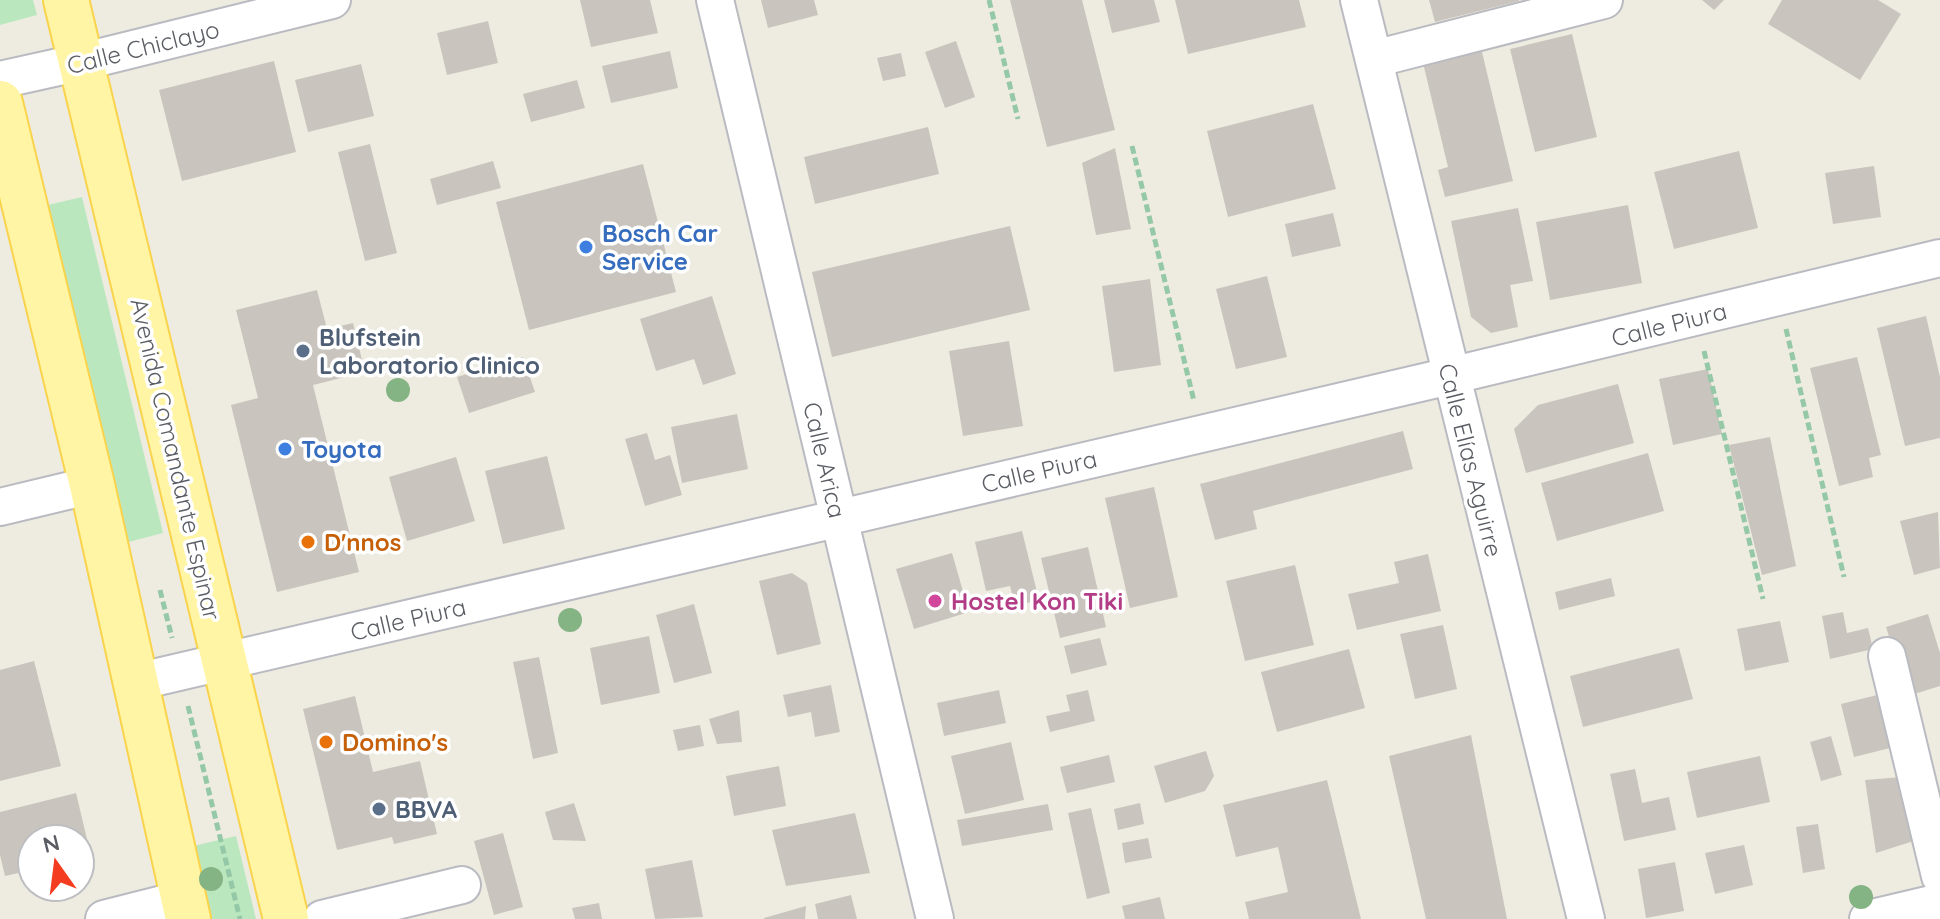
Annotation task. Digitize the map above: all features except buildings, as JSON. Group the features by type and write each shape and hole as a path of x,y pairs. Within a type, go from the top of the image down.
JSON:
{"main road":[{"name":"Avenida Comandante Espinar","path":"66,0 286,919"},
{"path":"0,103 92,485 186,909"}],"street":[{"name":"Calle Chiclayo","path":"0,80 332,0"},
{"name":"Calle Arica","path":"715,0 935,919"},
{"name":"Calle Elías Aguirre","path":"1359,0 1586,919"},
{"path":"1374,59 1604,0"},
{"name":"Calle Piura","path":"136,682 1450,376 1940,258"},
{"path":"0,507 92,485"},
{"path":"1887,656 1940,876"},
{"path":"322,919 462,885"},
{"path":"1868,919 1940,902"},
{"path":"104,919 186,909"}],"path":[{"path":"989,0 1018,119"},
{"path":"1132,146 1202,433"},
{"path":"1778,297 1844,577"},
{"path":"1696,317 1763,599"}],"green space":[{"path":"0,0 33,0 37,15 0,25"},
{"path":"82,197 163,533 117,545 35,208"},
{"path":"236,836 256,919 207,919 189,847"}],"place":[{"name":"Bosch Car Service","path":"586,247"},
{"name":"Blufstein Laboratorio Clinico","path":"303,351"},
{"name":"Toyota","path":"285,449"},
{"name":"D'nnos","path":"308,542"},
{"name":"Hostel Kon Tiki","path":"935,601"},
{"name":"Domino's","path":"326,742"},
{"name":"BBVA","path":"379,809"}]}
